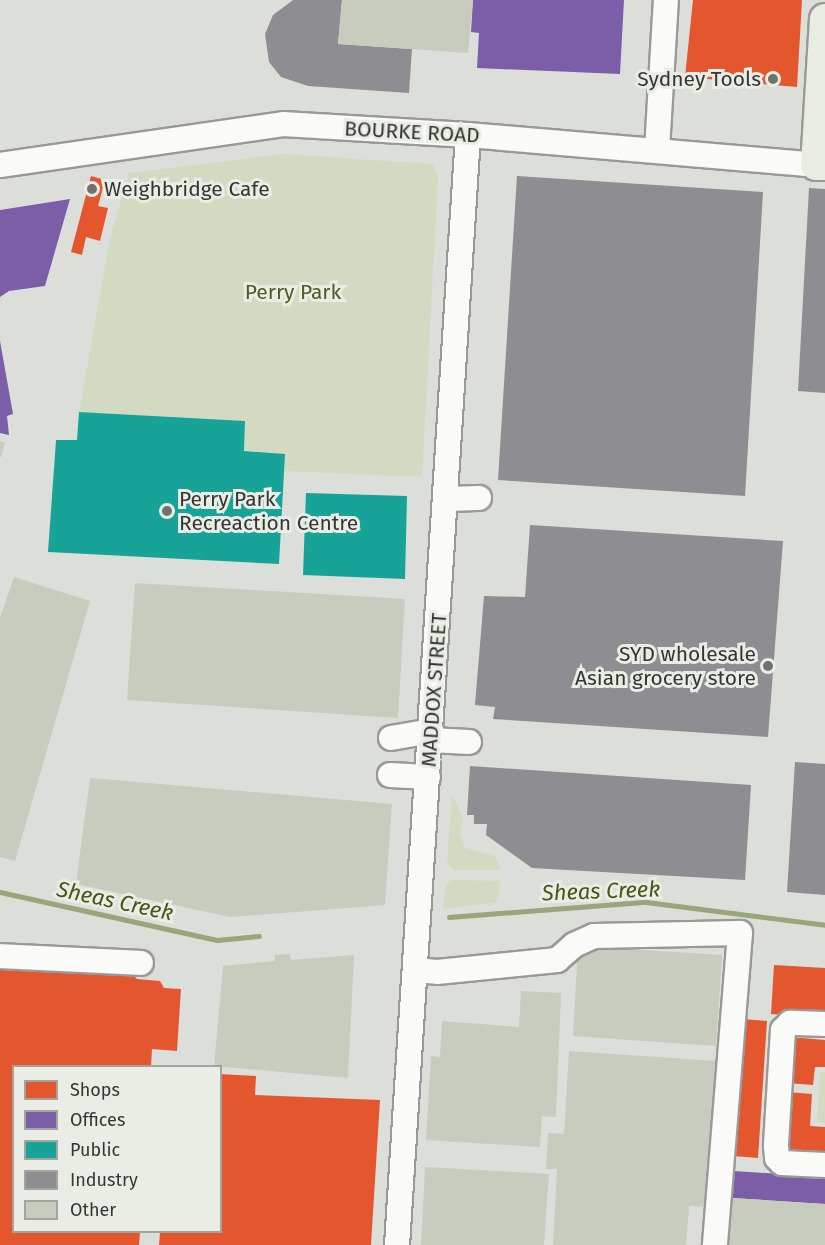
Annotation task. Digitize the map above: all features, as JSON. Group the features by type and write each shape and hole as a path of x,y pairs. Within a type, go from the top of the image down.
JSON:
{"main road":[{"path":"821,165 825,19"}],"street":[{"path":"657,150 666,0"},
{"name":"BOURKE ROAD","path":"0,165 283,124 468,135 821,165"},
{"name":"MADDOX STREET","path":"397,1245 447,500 468,135"},
{"path":"447,500 479,498"},
{"path":"391,738 431,736 469,742"},
{"path":"390,775 428,777"},
{"path":"415,970 437,972 557,960 574,945 594,936 740,933 715,1245"},
{"path":"0,957 141,963"},
{"path":"825,1024 790,1023 783,1030 776,1146 777,1158 782,1163 825,1165"}],"green space":[{"name":"Perry Park","path":"283,154 433,164 438,178 422,477 284,471 285,454 244,451 245,421 79,412 110,239 129,173"},
{"path":"452,794 463,817 460,833 465,848 495,856 501,870 454,870 447,863"},
{"path":"453,880 500,881 497,902 443,909 446,886"},
{"path":"820,1072 825,1072 825,1123 817,1122"}],"building: Shops":[{"path":"693,0 802,0 797,87 685,77"},
{"path":"91,176 105,180 98,206 108,208 100,241 86,237 82,255 71,252"},
{"path":"0,964 128,970 137,979 160,981 164,988 181,989 177,1051 152,1049 151,1065 12,1065 12,1233 140,1233 139,1245 0,1245"},
{"path":"774,965 825,968 825,1017 771,1014"},
{"path":"743,1019 767,1021 758,1158 733,1156"},
{"path":"790,1037 825,1040 825,1067 815,1067 813,1085 787,1083"},
{"path":"222,1074 256,1076 255,1095 380,1100 371,1245 159,1245 160,1233 222,1233"},
{"path":"787,1092 812,1094 810,1126 825,1127 825,1155 783,1152"}],"building: Offices":[{"path":"473,0 624,0 620,74 477,68 479,33 471,32"},
{"path":"70,199 45,286 9,291 0,297 0,210"},
{"path":"0,341 13,414 7,416 9,435 0,433"},
{"path":"734,1171 825,1177 825,1204 732,1198"}],"building: Public":[{"name":"Perry Park Recreaction Centre","path":"79,412 245,421 244,451 285,454 279,564 48,552 56,440 77,440"},
{"path":"306,493 407,496 405,579 303,575"}],"building: Industry":[{"path":"293,0 342,0 338,44 412,49 409,93 308,86 281,77 269,62 265,34 273,15"},
{"path":"517,176 763,192 745,496 498,480"},
{"path":"809,188 825,189 825,393 798,391"},
{"path":"530,525 783,541 768,737 493,719 495,707 475,705 484,596 525,597"},
{"path":"795,762 825,764 825,895 787,892"},
{"path":"470,766 751,785 745,880 532,868 486,835 487,824 474,824 474,815 467,815"}],"building: Other":[{"path":"342,0 473,0 468,53 338,44"},
{"path":"0,441 5,443 1,457 0,457"},
{"path":"14,577 90,601 15,861 0,857 0,618"},
{"path":"135,583 405,599 398,718 127,700"},
{"path":"90,778 392,804 385,905 230,917 76,884"},
{"path":"578,946 722,955 716,1046 573,1036"},
{"path":"290,954 291,960 354,955 348,1078 214,1065 223,966 275,961 275,955"},
{"path":"521,991 561,993 556,1117 542,1116 540,1147 426,1140 431,1056 440,1057 442,1021 519,1027"},
{"path":"569,1051 717,1061 708,1207 689,1206 686,1245 553,1245 557,1169 546,1169 548,1133 564,1134"},
{"path":"425,1167 549,1174 544,1245 421,1245"},
{"path":"732,1198 825,1204 825,1245 729,1245"}],"waterway":[{"name":"Sheas Creek","path":"0,892 217,940 259,936"},
{"name":"Sheas Creek","path":"449,917 646,902 825,925"}],"place":[{"name":"Sydney Tools","path":"773,79"},
{"name":"Weighbridge Cafe","path":"92,189"},
{"name":"Perry Park Recreaction Centre","path":"167,511"},
{"name":"SYD wholesale Asian grocery store","path":"768,666"}]}
